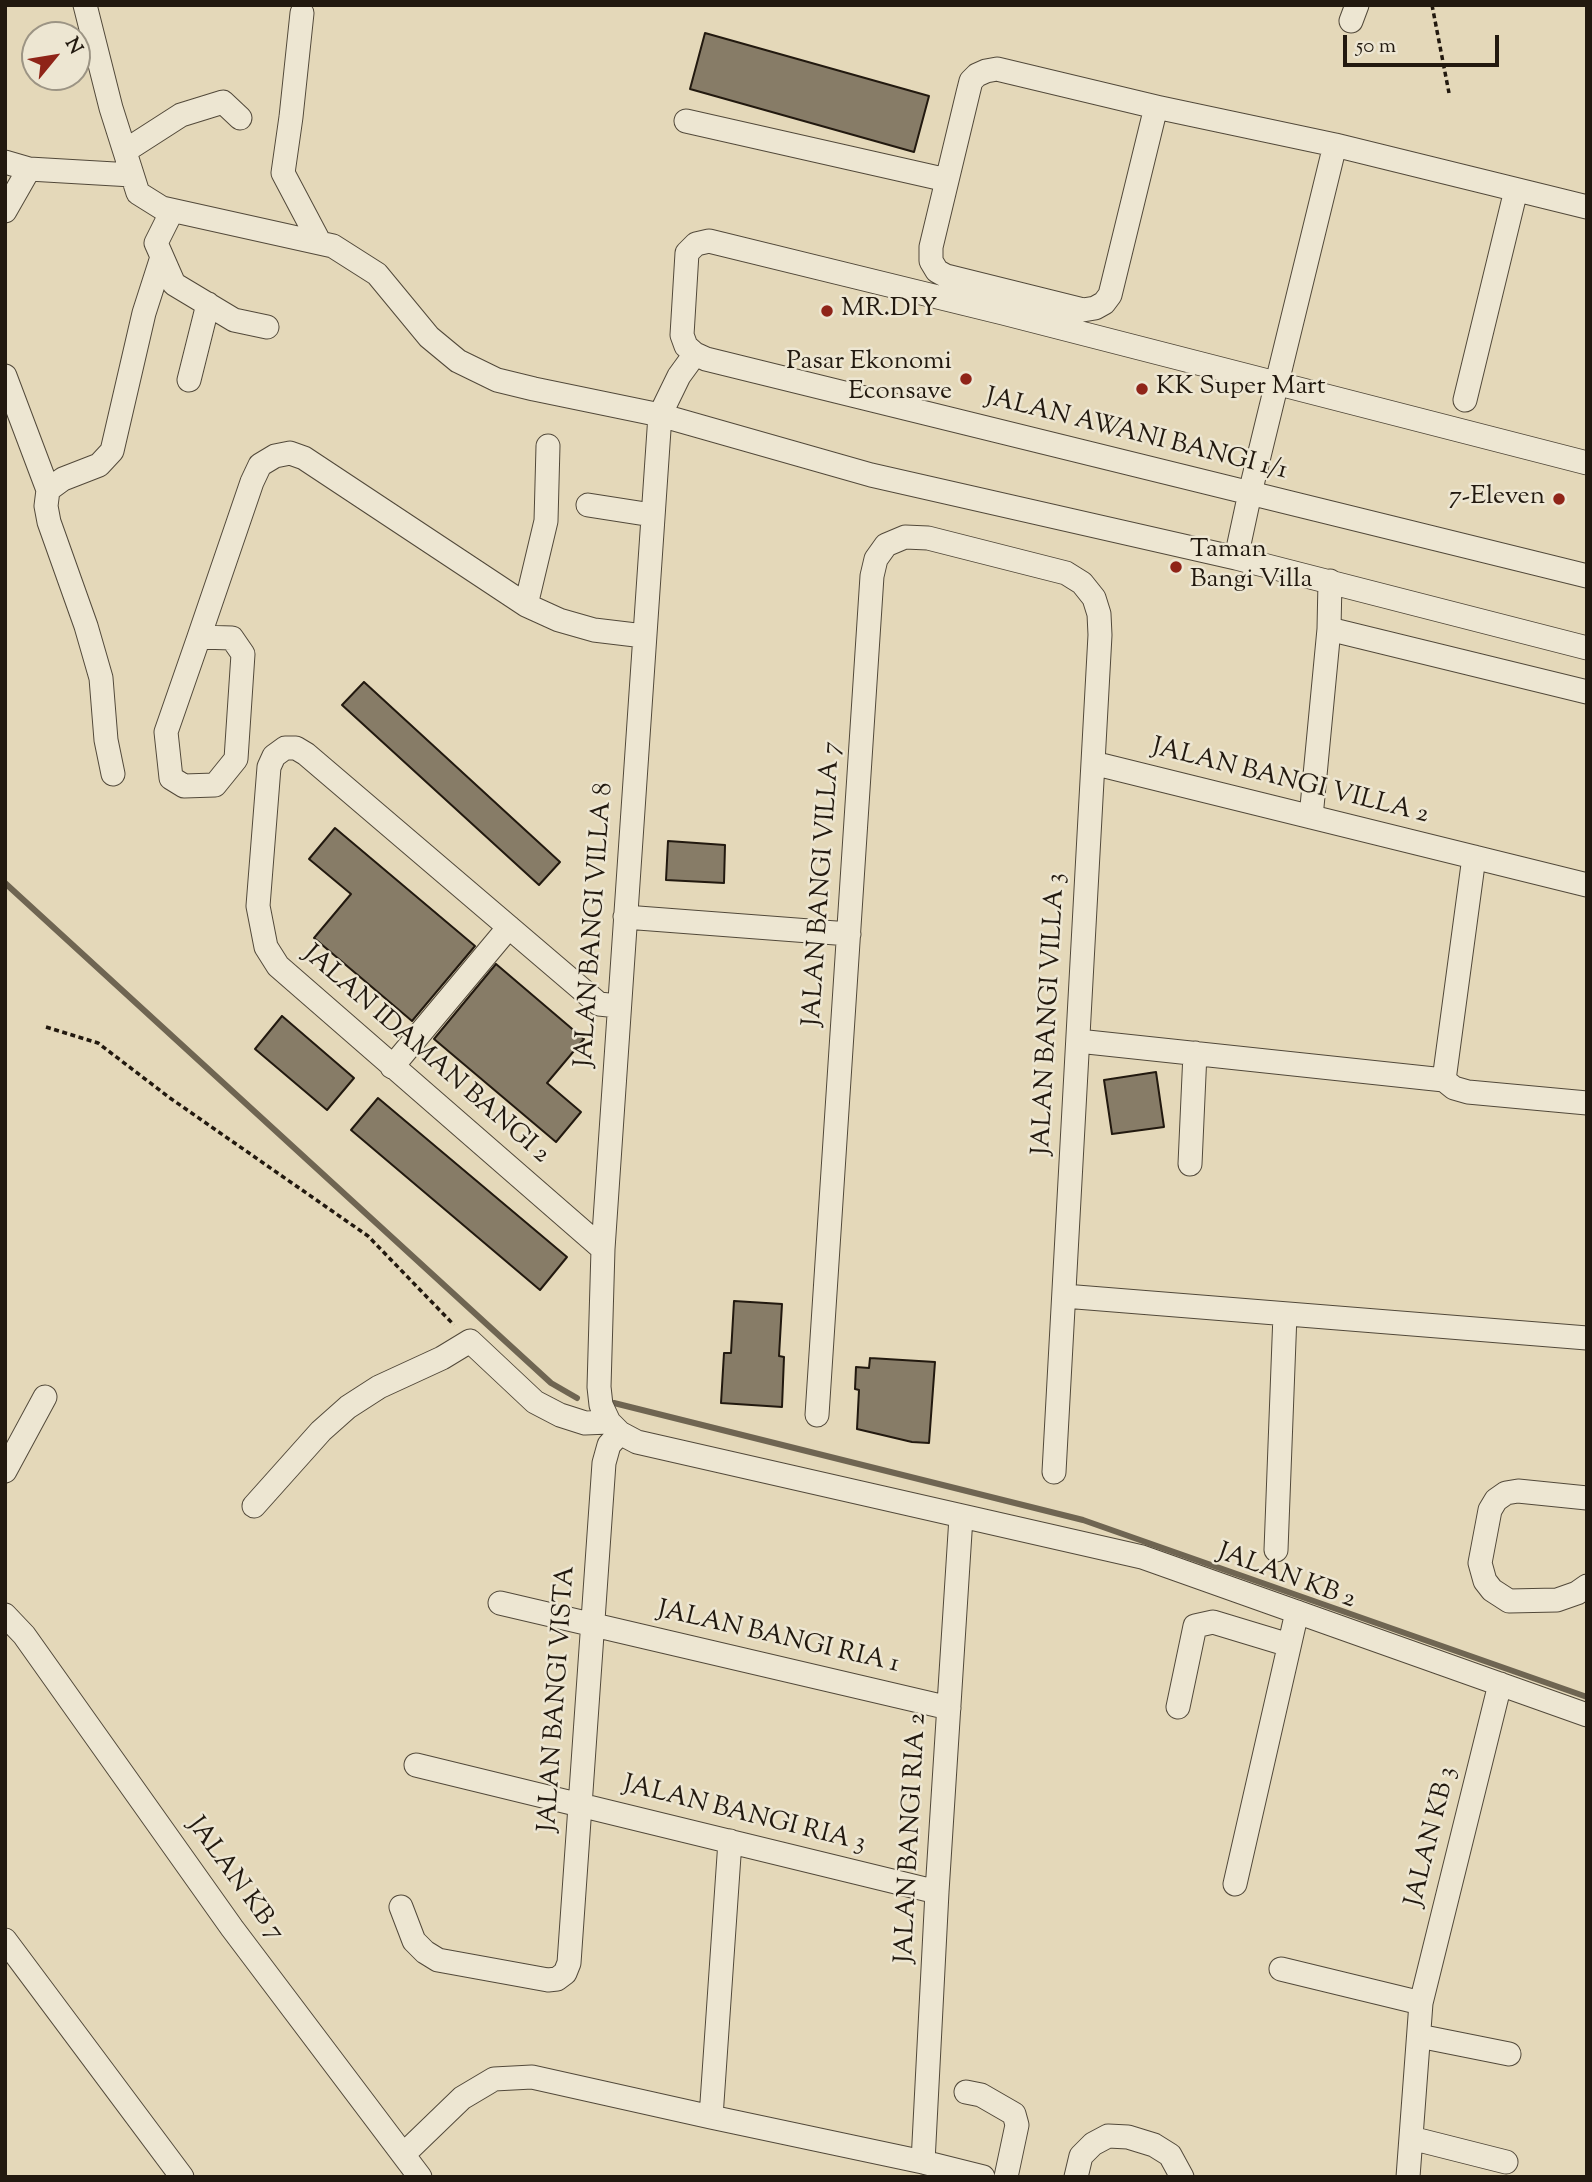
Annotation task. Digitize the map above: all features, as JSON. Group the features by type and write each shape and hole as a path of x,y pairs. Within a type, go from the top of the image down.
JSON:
{"street":[{"path":"85,5 111,108 138,193 162,208 163,234 174,284 234,320 267,327"},
{"path":"302,13 292,117 283,173 320,243"},
{"path":"1156,107 1110,295 1104,303 1083,310 946,276 937,271 931,261 932,247 971,81 977,75 997,69 1156,107 1335,145 1587,207"},
{"path":"125,151 181,115 223,102 240,118"},
{"path":"686,121 947,180"},
{"path":"1236,558 1335,145"},
{"path":"5,162 29,169 132,175"},
{"path":"5,211 29,169"},
{"path":"1465,400 1516,190"},
{"path":"163,234 333,246 377,274 429,337 458,360 497,380 660,415 871,475 1236,558 1587,648"},
{"path":"48,490 63,479 99,465 112,451 163,234"},
{"path":"660,415 679,376 689,345 687,253 696,244 709,242 1587,463"},
{"path":"189,380 208,304"},
{"name":"JALAN AWANI BANGI 1/1","path":"689,345 706,359 1587,576"},
{"path":"5,376 48,490 46,506 49,522 86,626 101,678 106,740 113,774"},
{"name":"JALAN BANGI VILLA 8","path":"614,1428 601,1405 599,1387 603,1249 660,415"},
{"path":"527,605 546,521 548,446"},
{"path":"199,637 232,638 243,654 236,759 215,785 184,786 170,778 166,732 252,482 260,465 275,456 290,453 304,458 527,605 559,620 594,631 644,636"},
{"path":"588,505 652,515"},
{"name":"JALAN BANGI VILLA 7","path":"817,1415 872,576 876,559 886,545 905,537 928,538 1066,573"},
{"name":"JALAN BANGI VILLA 3","path":"1054,1472 1100,635 1099,614 1094,598 1082,583 1066,573"},
{"path":"1311,817 1329,629 1330,581"},
{"path":"1329,629 1587,691"},
{"name":"JALAN IDAMAN BANGI 2","path":"509,928 306,754 296,748 285,748 274,756 270,766 258,906 266,947 278,966 603,1249"},
{"name":"JALAN BANGI VILLA 2","path":"1093,763 1587,884"},
{"path":"1444,1080 1474,857"},
{"path":"625,917 849,934"},
{"path":"392,1067 509,928 599,1004 618,1006"},
{"path":"1078,1041 1444,1080 1454,1088 1468,1092 1587,1104"},
{"path":"1190,1164 1195,1053"},
{"path":"1064,1296 1587,1338"},
{"path":"1276,1550 1285,1314"},
{"path":"254,1506 321,1431 348,1407 379,1387 442,1358 470,1341"},
{"name":"JALAN KB 2","path":"470,1341 535,1402 560,1415 614,1428 637,1442 1142,1557 1587,1715"},
{"path":"5,1471 46,1397"},
{"name":"JALAN BANGI VISTA","path":"401,1907 414,1941 438,1960 548,1980 557,1979 565,1973 569,1963 604,1463 614,1428"},
{"path":"1587,1498 1518,1491 1506,1493 1496,1500 1490,1510 1480,1563 1485,1581 1509,1601 1557,1600 1577,1593 1587,1586"},
{"name":"JALAN BANGI RIA 2","path":"923,2162 961,1517"},
{"name":"JALAN BANGI RIA 1","path":"500,1603 949,1708"},
{"path":"1235,1884 1297,1612"},
{"name":"JALAN KB 7","path":"5,1615 24,1634 232,1928 419,2177"},
{"path":"1178,1707 1195,1626 1213,1622 1289,1646"},
{"name":"JALAN KB 3","path":"1408,2177 1421,2004 1500,1684"},
{"name":"JALAN BANGI RIA 3","path":"416,1765 937,1892"},
{"path":"711,2117 730,1841"},
{"path":"5,1940 182,2177"},
{"path":"1281,1969 1421,2004"},
{"path":"1419,2036 1509,2054"},
{"path":"404,2154 462,2098 494,2079 533,2077 983,2177"},
{"path":"966,2092 981,2095 1014,2114 1017,2125 1006,2177"},
{"path":"1076,2177 1081,2156 1093,2144 1108,2136 1128,2137 1154,2145 1170,2155 1182,2177"},
{"path":"1411,2138 1506,2162"}],"path":[{"path":"1432,5 1449,93"},
{"path":"46,1027 98,1043 170,1098 368,1236 470,1341"}],"building":[{"path":"705,33 929,96 914,152 690,89"},
{"path":"364,682 560,862 539,885 342,705"},
{"path":"335,828 475,946 412,1021 314,938 351,894 309,859"},
{"path":"668,841 725,845 724,883 666,880"},
{"path":"496,964 584,1039 547,1083 581,1112 556,1142 434,1039"},
{"path":"282,1016 354,1078 327,1110 255,1049"},
{"path":"1156,1072 1164,1127 1112,1134 1104,1080"},
{"path":"378,1098 567,1257 540,1290 351,1130"},
{"path":"734,1301 782,1304 779,1356 784,1357 782,1407 721,1403 724,1353 731,1353"},
{"path":"870,1358 935,1362 929,1443 912,1442 857,1429 859,1390 855,1389 856,1367 869,1368"}],"waterway":[{"path":"5,883 551,1383 577,1398"},
{"path":"614,1403 1083,1520 1587,1697"}],"place":[{"name":"MR.DIY","path":"827,311"},
{"name":"Pasar Ekonomi Econsave","path":"966,379"},
{"name":"KK Super Mart","path":"1142,389"},
{"name":"7-Eleven","path":"1559,499"},
{"name":"Taman Bangi Villa","path":"1176,567"}]}
